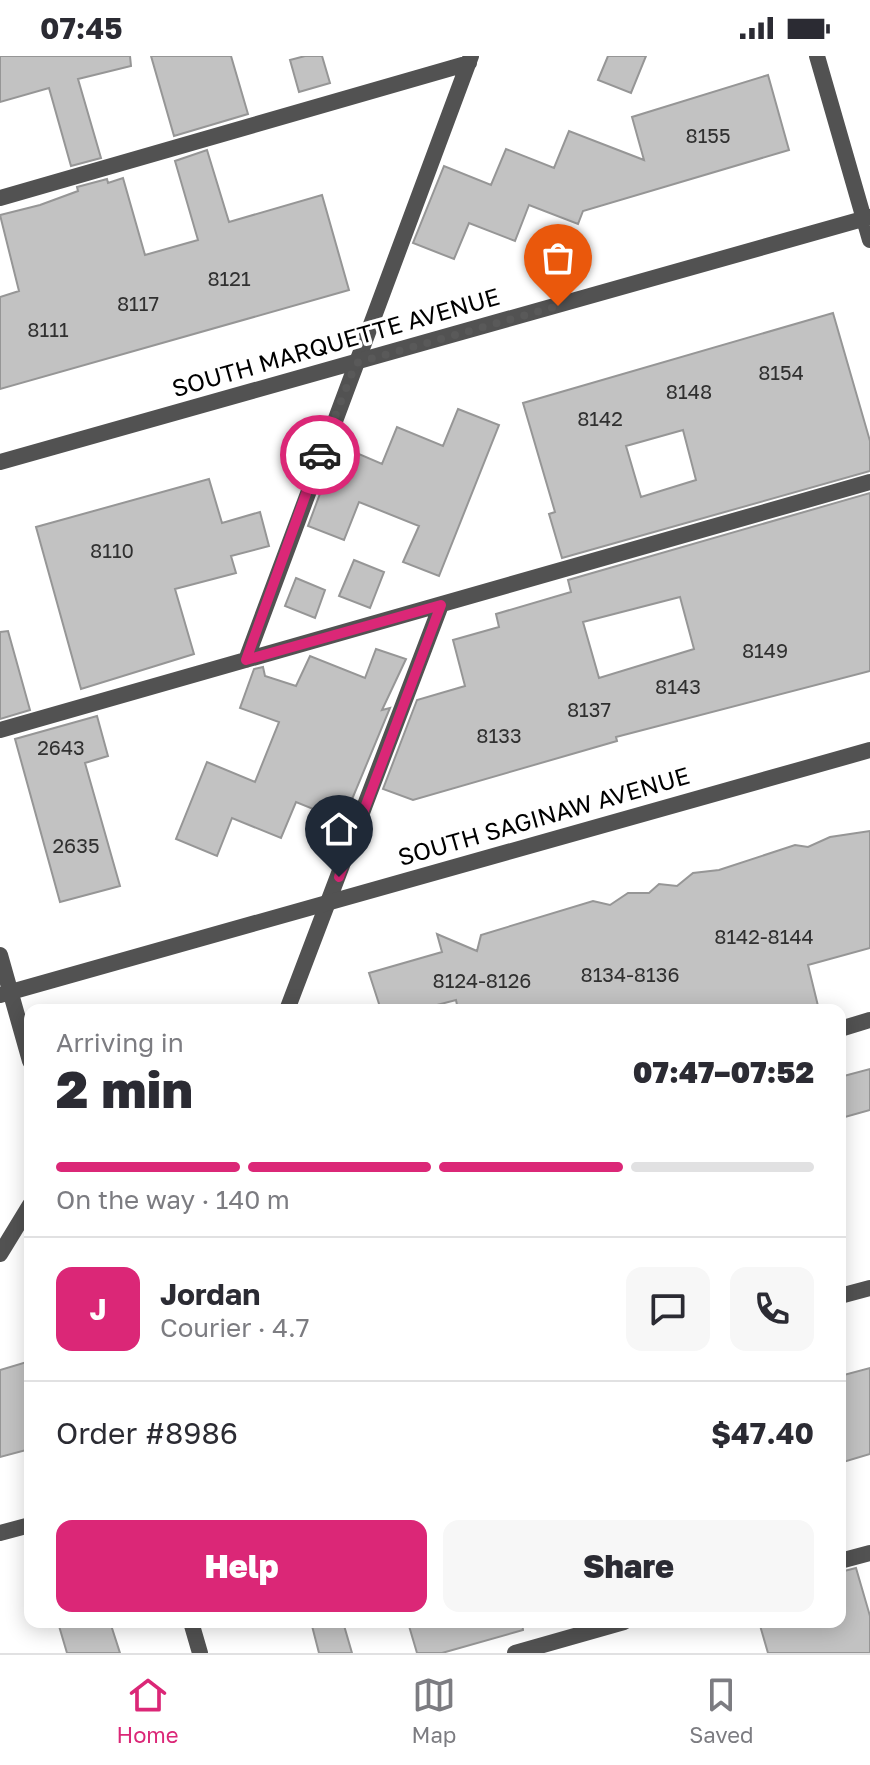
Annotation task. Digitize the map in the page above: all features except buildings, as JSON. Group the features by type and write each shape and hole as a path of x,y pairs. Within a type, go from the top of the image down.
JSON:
{"street":[{"path":"817,56 867,218 870,240"},
{"path":"0,198 470,59"},
{"path":"246,660 470,59"},
{"name":"SOUTH MARQUETTE AVENUE","path":"0,462 867,218"},
{"path":"0,730 870,482"},
{"path":"289,1004 441,605"},
{"name":"SOUTH SAGINAW AVENUE","path":"5,994 870,750"},
{"path":"0,955 5,994 24,1045"},
{"path":"846,1027 870,1020"},
{"path":"0,1254 24,1215"},
{"path":"846,1294 870,1288"},
{"path":"0,1533 24,1527"},
{"path":"846,1559 870,1553"},
{"path":"193,1628 200,1653"},
{"path":"515,1653 603,1628"}],"way so far":[{"path":"320,455 356,363 558,306"}],"route":[{"path":"320,455 246,660 441,605 339,877"}]}
